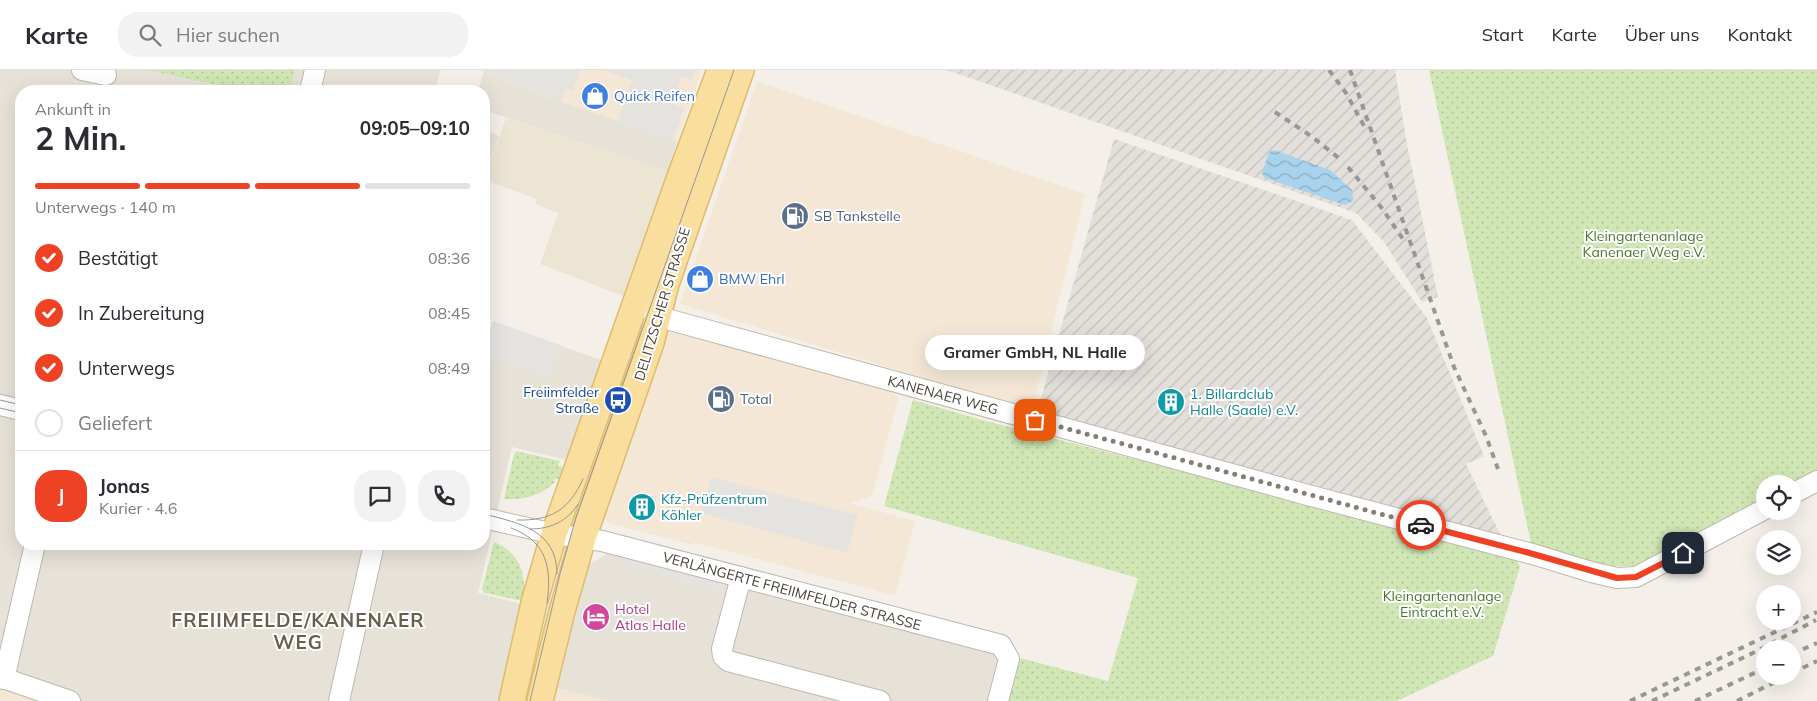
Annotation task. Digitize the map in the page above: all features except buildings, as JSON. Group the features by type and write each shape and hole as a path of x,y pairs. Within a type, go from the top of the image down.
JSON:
{"main road":[{"name":"DELITZSCHER STRASSE","path":"512,701 534,603 554,534 720,70"},
{"name":"DELITZSCHER STRASSE","path":"540,701 562,610 584,538 646,356 666,284 741,70"}],"street":[{"path":"82,70 105,79"},
{"path":"311,85 315,70"},
{"name":"KANENAER WEG","path":"638,296 650,310 658,315 1304,494 1526,552 1617,578 1636,577 1756,514"},
{"path":"0,405 15,409"},
{"path":"1801,489 1817,481"},
{"path":"490,519 554,534 584,538"},
{"name":"VERLÄNGERTE FREIIMFELDER STRASSE","path":"584,538 1001,645 1009,660 998,701"},
{"path":"34,550 2,678 70,701"},
{"path":"340,701 373,550"},
{"path":"741,578 722,649 723,656 728,661 880,701"}],"shaded area":[{"path":"0,70 441,70 436,85 15,85 15,550 29,550 0,662"},
{"path":"479,70 702,70 677,141 542,95"},
{"path":"485,70 580,70 573,91 566,88 561,102"},
{"path":"603,70 695,70 692,79 681,76 672,104 684,108 673,140 618,121 632,80"},
{"path":"947,70 1395,70 1406,139 1438,297 1422,302 1384,242 1356,213"},
{"path":"484,71 542,95 677,141 667,172 490,112 490,85 480,85"},
{"path":"757,81 1085,194 1032,411 680,304"},
{"path":"506,118 667,172 623,296 540,264 558,213 535,204 537,199 490,182 490,163"},
{"path":"490,132 499,136 490,161"},
{"path":"1114,139 1352,220 1427,318 1484,456 1466,464 1502,538 1037,413"},
{"path":"493,321 601,360 567,460 512,447 490,541 490,330"},
{"path":"493,321 562,346 550,378 490,357 490,330"},
{"path":"668,332 705,337 882,387 899,397 872,496 849,503 915,521 895,596 694,542 693,545 607,523 603,515"},
{"path":"711,477 858,515 847,553 701,513"},
{"path":"39,550 488,550 478,593 526,605 502,701 66,701 17,673"},
{"path":"607,554 625,556 1005,655 993,701 609,701 557,688 586,566"},
{"path":"625,556 723,582 721,592 623,565"},
{"path":"0,679 66,701 0,701"},
{"path":"557,688 609,701 554,701"}],"green space":[{"path":"149,70 294,70 291,85 217,85"},
{"name":"Kleingartenanlage Kanenaer Weg e.V.","path":"1429,70 1817,70 1817,471 1801,479 1801,475 1756,475 1756,503 1661,554 1633,566 1612,566 1532,548"},
{"name":"Kleingartenanlage Eintracht e.V.","path":"913,400 982,420 1515,556 1520,567 1493,656 1397,701 1007,701 1020,658 1108,681 1138,578 884,506"},
{"path":"516,451 560,461 558,466 563,467 558,480 556,478 550,487 538,494 518,499 504,499"},
{"path":"494,542 510,552 520,566 524,582 523,601 484,593 482,589"}],"water":[{"path":"1275,150 1330,170 1352,190 1353,201 1345,205 1265,178 1262,173 1269,152"}],"tram line":[{"path":"530,701 560,574 576,517 734,70"},
{"path":"0,400 15,404"},
{"path":"0,408 15,412"},
{"path":"517,520 540,518 558,512 572,499 583,479"},
{"path":"530,529 544,528 563,520 569,516 578,504"},
{"path":"490,516 522,525 543,538 551,547 557,574"},
{"path":"511,528 533,540 540,548 549,578 547,603"}],"railway":[{"path":"1329,70 1346,93 1364,126"},
{"path":"1350,70 1454,367 1486,436 1498,469"},
{"path":"1275,112 1311,136 1340,159"},
{"path":"1348,167 1381,207 1405,242"},
{"path":"1630,701 1817,612"},
{"path":"1652,701 1755,652 1816,620"},
{"path":"1801,650 1817,643"},
{"path":"1801,669 1817,661"},
{"path":"1695,701 1756,672"},
{"path":"1737,701 1769,685"}],"way so far":[{"path":"1035,420 1421,525"}],"place":[{"name":"Quick Reifen","path":"595,96"},
{"name":"SB Tankstelle","path":"795,216"},
{"name":"BMW Ehrl","path":"700,279"},
{"name":"Total","path":"721,399"},
{"name":"Freiimfelder Straße","path":"618,400"},
{"name":"1. Billardclub Halle (Saale) e.V.","path":"1171,402"},
{"name":"Gramer GmbH, NL Halle","path":"1035,420"},
{"name":"Kfz-Prüfzentrum Köhler","path":"642,507"},
{"name":"Hotel Atlas Halle","path":"596,617"}],"district":[{"name":"FREIIMFELDE/KANENAER WEG","path":"298,631"}],"route":[{"path":"1421,525 1617,578 1636,577 1683,553"}]}
